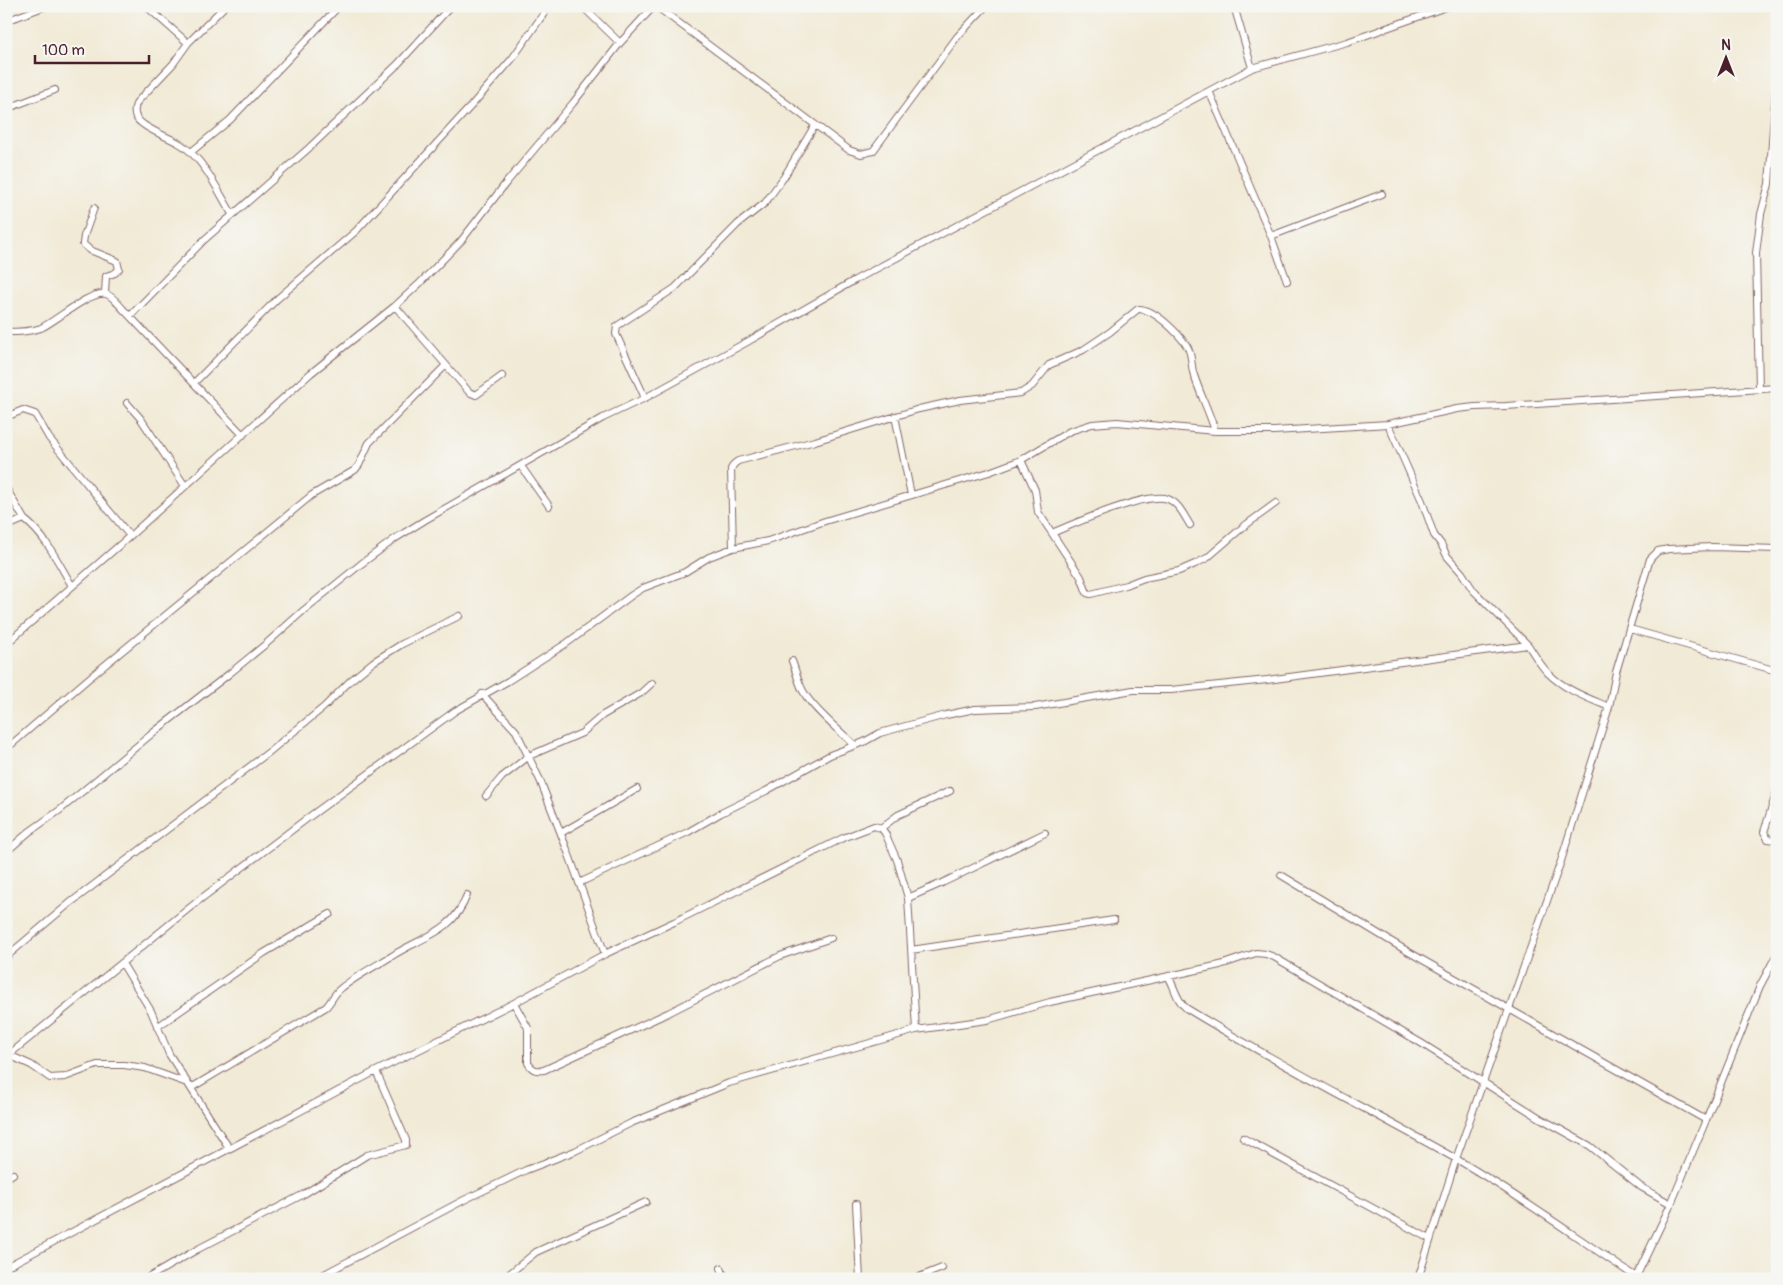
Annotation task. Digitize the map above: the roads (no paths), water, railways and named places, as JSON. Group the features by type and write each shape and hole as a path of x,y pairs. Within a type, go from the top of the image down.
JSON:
{"street":[{"path":"6,21 46,6"},
{"path":"146,6 188,42"},
{"path":"226,6 188,42 173,64 142,96 135,107 135,114 139,120 191,152 210,177 232,214"},
{"path":"191,152 230,120 339,6"},
{"path":"130,316 204,240 310,148 357,104 397,65 451,6"},
{"path":"194,383 277,299 356,231 512,59 549,6"},
{"path":"582,6 620,43"},
{"path":"6,644 130,536 311,373 395,306 461,241 506,183 574,104 620,43 655,6 849,150 861,154 873,151 957,37 986,6"},
{"path":"1234,6 1252,68"},
{"path":"6,852 229,674 361,564 396,538 425,520 603,418 645,398 855,280 1252,68 1347,42 1448,6"},
{"path":"1759,389 1756,253 1761,214 1769,184 1777,73"},
{"path":"6,109 56,90"},
{"path":"1209,91 1272,236 1287,280"},
{"path":"645,398 616,334 617,326 674,288 738,224 764,203 784,177 815,125"},
{"path":"1272,236 1382,194"},
{"path":"94,208 83,244 90,250 117,261 119,264 119,269 115,273 106,276 105,293"},
{"path":"6,332 26,332 40,328 52,323 92,296 105,293 130,316 243,435"},
{"path":"395,306 468,392 476,394 502,376"},
{"path":"732,548 730,469 738,461 895,416 960,400 1016,394 1026,390 1049,365 1083,350 1140,309 1164,322 1187,346 1196,379 1215,431"},
{"path":"6,749 312,495 355,470 369,443 446,365"},
{"path":"7,1056 198,901 309,817 455,711 508,681 560,648 643,588 685,572 709,557 732,548 768,541 824,521 989,472 1020,460 1070,431 1092,424 1117,422 1215,431 1274,431 1388,424 1475,407 1777,388"},
{"path":"127,403 141,419 185,486"},
{"path":"6,417 24,410 35,414 49,438 130,536"},
{"path":"895,416 911,495"},
{"path":"1388,424 1422,501 1434,535 1474,590 1528,645 1548,673 1575,693 1609,707"},
{"path":"1020,460 1035,490 1038,512 1081,577 1087,593 1095,594 1195,564 1207,558 1276,502"},
{"path":"521,466 549,506"},
{"path":"6,488 24,519 36,529 47,543 72,586"},
{"path":"1052,533 1110,510 1158,497 1168,499 1177,505 1190,525"},
{"path":"6,529 10,525 24,519"},
{"path":"1418,1279 1456,1159 1561,861 1609,707 1616,672 1650,559 1658,551 1669,549 1712,547 1777,548"},
{"path":"6,956 70,903 269,752 324,707 350,681 374,662 402,644 459,616"},
{"path":"1630,629 1777,671"},
{"path":"579,883 688,832 721,813 766,792 830,755 892,729 975,709 1035,707 1133,690 1171,690 1268,680 1528,645"},
{"path":"792,661 803,691 834,727 855,745"},
{"path":"486,796 502,777 529,756 582,733 603,716 640,693 652,683"},
{"path":"482,694 516,731 529,756 561,833 605,954"},
{"path":"561,833 637,789"},
{"path":"881,828 898,815 950,791"},
{"path":"1777,791 1764,832 1768,839 1777,840"},
{"path":"6,1267 376,1071 514,1003 605,954 682,919 843,838 874,826 881,828 897,860 908,898 916,1030"},
{"path":"908,898 1045,833"},
{"path":"1281,875 1407,951 1706,1120"},
{"path":"189,1085 326,1007 341,989 393,955 439,931 451,922 462,909 467,895"},
{"path":"157,1026 264,953 330,914"},
{"path":"911,950 1114,920"},
{"path":"514,1003 526,1021 528,1028 528,1063 530,1068 536,1071 544,1070 668,1013 780,956 831,938"},
{"path":"314,1279 464,1200 526,1170 575,1151 631,1123 729,1083 916,1030 987,1020 1050,1002 1220,965 1256,953 1266,954 1299,971 1333,993 1421,1043 1540,1118 1590,1146 1641,1187 1671,1204"},
{"path":"1168,976 1173,983 1178,998 1186,1008 1288,1068 1456,1159 1562,1226 1636,1278 1671,1204 1760,986 1777,954"},
{"path":"122,963 151,1011 169,1054 229,1148"},
{"path":"7,1056 31,1065 50,1078 65,1077 97,1065 124,1065 145,1068 189,1085"},
{"path":"146,1279 304,1194 361,1158 406,1145 406,1140 376,1071"},
{"path":"1243,1138 1430,1239"},
{"path":"6,1178 13,1174"},
{"path":"503,1279 536,1252 646,1202"},
{"path":"856,1204 860,1279"},
{"path":"721,1268 724,1279"},
{"path":"914,1279 942,1268"}]}
